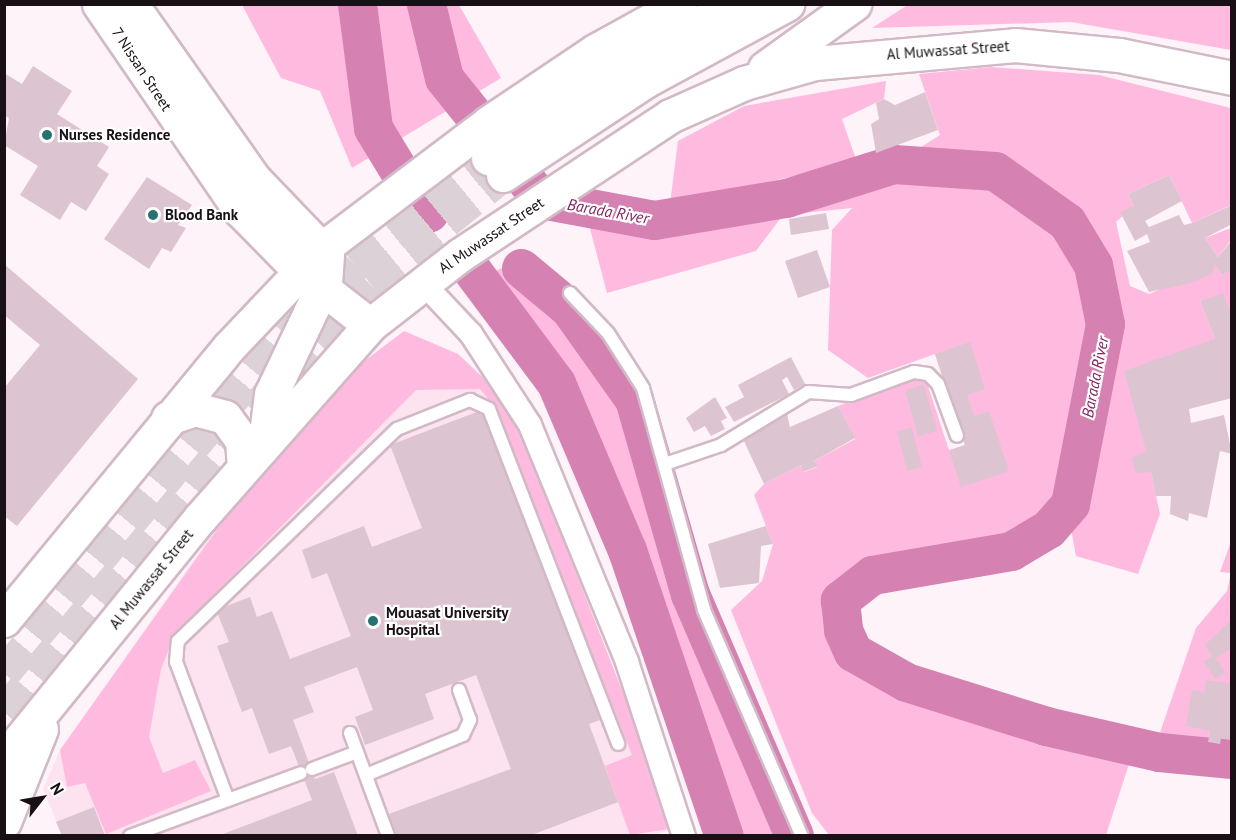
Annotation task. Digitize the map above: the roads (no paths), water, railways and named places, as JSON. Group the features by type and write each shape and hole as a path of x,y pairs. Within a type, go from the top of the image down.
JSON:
{"main road":[{"name":"7 Nissan Street","path":"99,4 224,191 310,279 370,325"},
{"name":"7 Nissan Street","path":"131,4 254,179 323,248"},
{"path":"255,454 271,394 310,279 323,248 488,123 595,51 680,4"},
{"path":"733,4 632,60 495,167 645,81 788,4"},
{"path":"744,83 854,4"},
{"name":"Al Muwassat Street","path":"4,759 255,454 370,325 423,283 670,116 744,83 848,57 1015,45 1119,55 1232,78"},
{"path":"4,620 168,418 310,279"},
{"path":"168,418 195,409 225,417 255,454"},
{"path":"4,822 53,700"}],"street":[{"path":"423,283 485,353 530,425 627,662 684,836"}],"lane":[{"path":"570,293 608,333 643,388 704,610 802,836"},
{"path":"665,464 722,445 808,392 862,393 914,372 928,374 938,384 957,436"},
{"path":"228,800 176,662 178,641 397,429 470,400 489,409 618,744"},
{"path":"366,775 463,735 470,720 459,690"},
{"path":"350,733 388,836"},
{"path":"130,836 357,752"}],"waterway":[{"path":"357,4 373,128 404,179"},
{"name":"Barada River","path":"426,4 444,78 541,199 654,220 786,198 894,164 995,171 1067,222 1093,265 1105,324 1070,504 1048,529 1011,551 872,575 840,600 843,630 853,652 906,682 1046,726 1159,752 1232,759"},
{"path":"521,268 569,308 634,399 690,594 794,836"},
{"path":"471,269 556,383 627,550 724,836"}],"tunnel":[{"path":"4,673 297,321 355,265 488,158"},
{"path":"4,712 314,338 370,283 503,175"}],"place":[{"name":"Nurses Residence","path":"47,135"},
{"name":"Blood Bank","path":"153,215"},
{"name":"Mouasat University Hospital","path":"373,621"}]}
